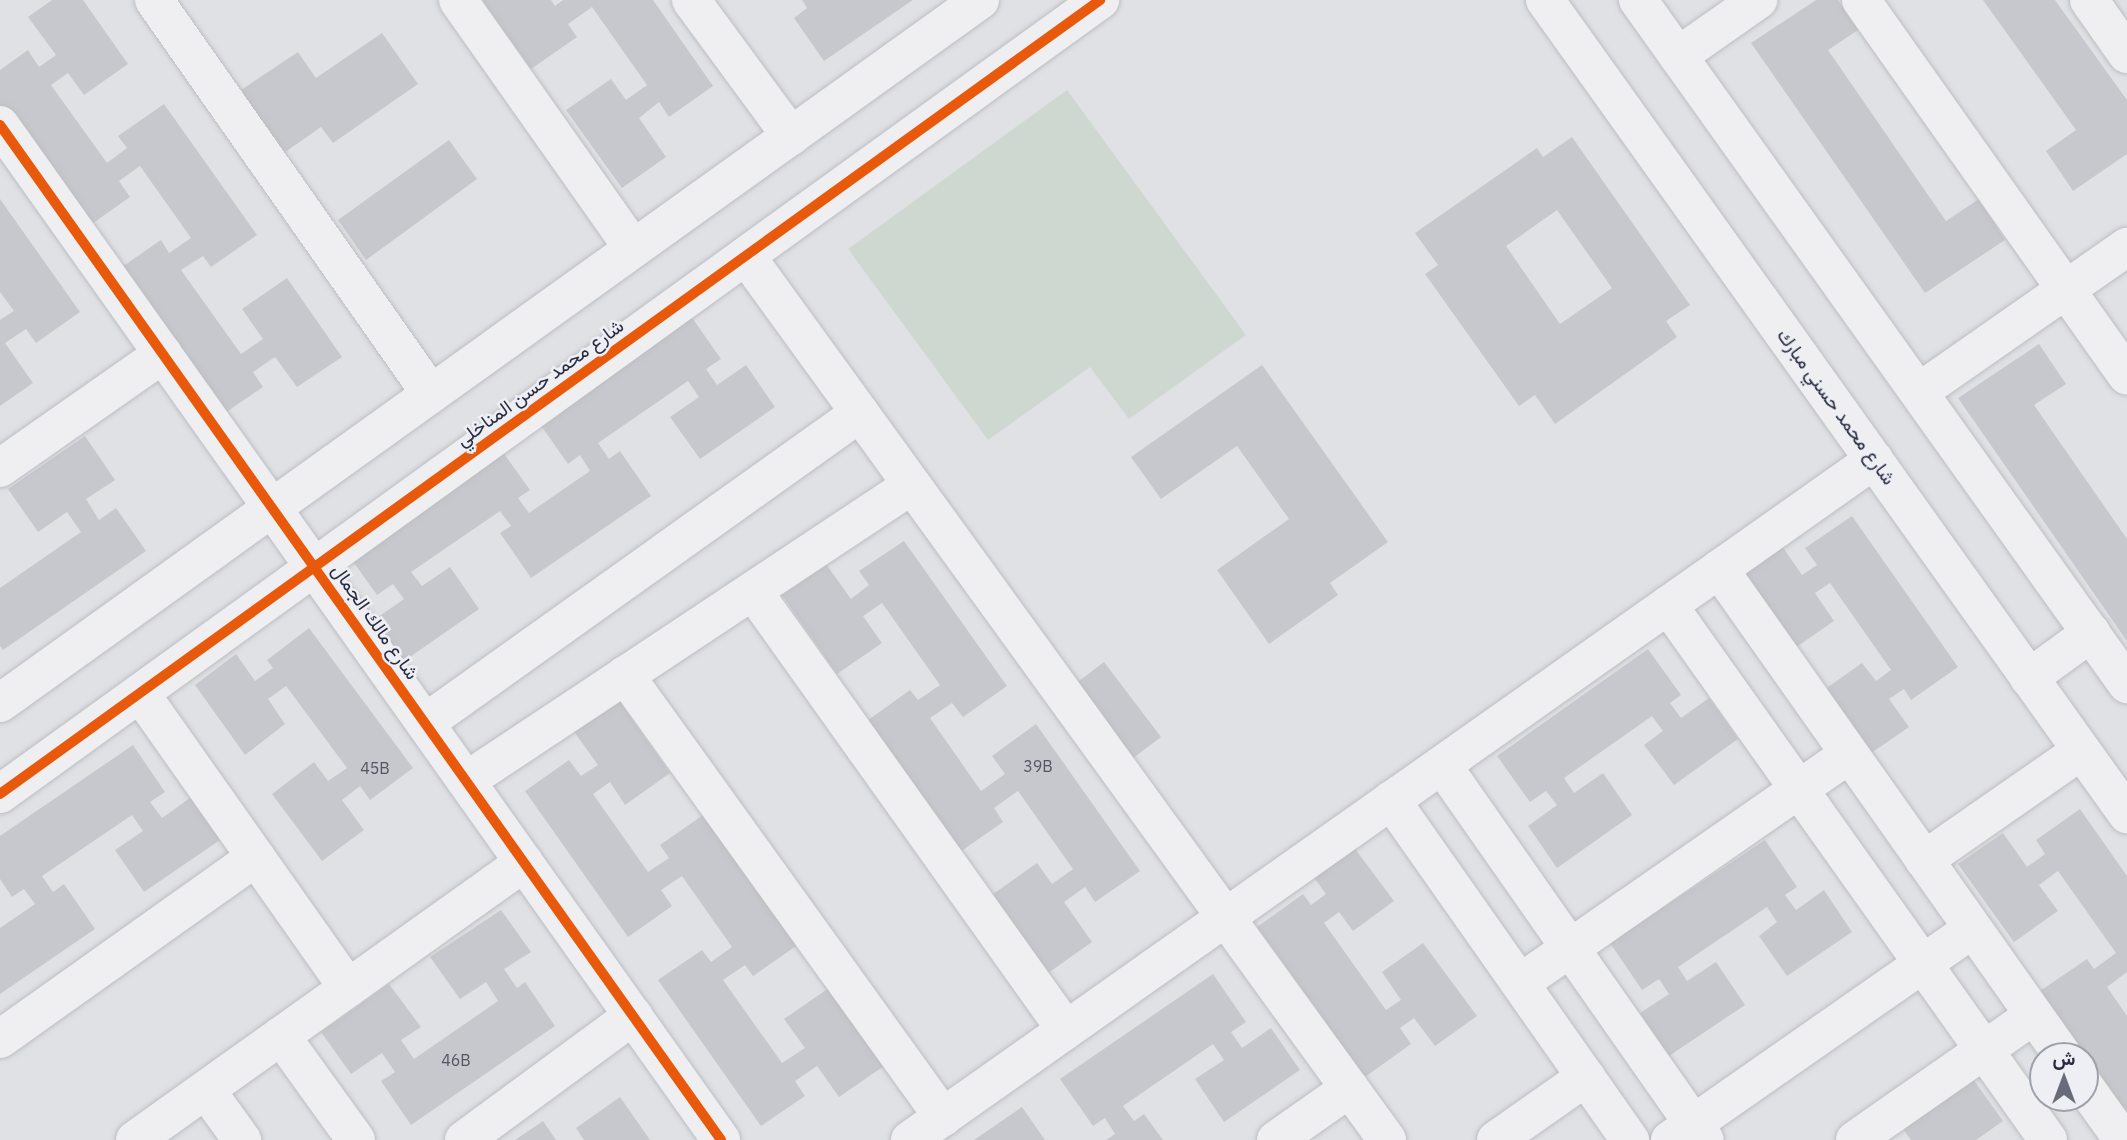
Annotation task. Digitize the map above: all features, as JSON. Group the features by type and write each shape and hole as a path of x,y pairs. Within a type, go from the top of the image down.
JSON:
{"street":[{"path":"154,0 430,393"},
{"path":"458,0 633,248"},
{"path":"691,0 791,136"},
{"path":"0,703 981,0"},
{"name":"شارع محمد حسن المناخلي","path":"0,794 1100,0"},
{"name":"شارع محمد حسني مبارك","path":"1545,0 2127,814"},
{"path":"1638,0 2127,684"},
{"path":"1678,56 1758,0"},
{"path":"1861,0 2127,375"},
{"path":"2089,0 2127,54"},
{"name":"شارع مالك الجمال","path":"0,125 721,1140"},
{"path":"1919,393 2127,247"},
{"path":"746,256 1387,1140"},
{"path":"0,468 163,354"},
{"path":"425,723 860,413"},
{"path":"910,1140 1874,460"},
{"path":"467,781 912,485"},
{"path":"1719,569 2053,1042"},
{"path":"753,591 1066,1030"},
{"path":"1668,605 2049,1140"},
{"path":"2029,678 2091,633"},
{"path":"625,675 943,1117"},
{"path":"140,693 348,988"},
{"path":"1924,860 2081,751"},
{"path":"1520,983 1849,754"},
{"path":"1442,765 1571,948 1690,1134 1973,929"},
{"path":"1391,800 1630,1140"},
{"path":"0,1039 256,857"},
{"path":"135,1140 524,863"},
{"path":"1854,1140 2034,1014"},
{"path":"464,1140 633,1016"},
{"path":"281,1036 356,1140"},
{"path":"1496,1140 1586,1077"},
{"path":"1276,1140 1350,1088"},
{"path":"206,1090 242,1140"},
{"path":"2099,1107 2123,1140"}],"shaded area":[{"path":"1067,90 1246,335 1129,419 1090,367 988,440 848,249"}],"building":[{"path":"52,0 83,0 128,64 84,95 68,73 51,85 107,163 127,148 118,136 164,104 257,235 211,267 203,256 181,270 241,354 263,339 242,309 287,278 342,357 297,387 275,357 253,372 263,387 219,417 116,271 161,240 169,253 191,238 140,166 119,181 130,197 86,228 0,105 0,70 28,50 39,67 56,55 28,17"},
{"path":"482,0 551,0 555,6 563,0 653,0 713,86 669,117 659,102 639,118 666,157 622,188 566,110 611,79 626,100 647,85 592,7 568,24 577,37 531,69"},
{"path":"802,0 913,0 824,61 794,18 807,8"},
{"path":"1816,0 1838,0 1858,30 1828,50 1946,221 1979,199 2005,240 1925,293 1751,43"},
{"path":"1983,0 2055,0 2127,100 2127,154 2073,191 2046,151 2076,130"},
{"path":"382,33 418,84 333,143 321,127 281,155 238,92 298,52 316,78"},
{"path":"1572,137 1690,305 1666,321 1677,337 1555,424 1535,395 1519,406 1425,274 1438,265 1415,233 1537,148 1543,157","holes":["1557,210 1612,288 1560,324 1506,246"]},
{"path":"449,140 477,179 366,260 338,220"},
{"path":"0,199 80,312 36,343 26,329 5,343 33,383 0,406 0,320 14,311 0,292"},
{"path":"688,312 721,359 706,369 717,385 746,365 775,407 700,459 670,417 699,397 688,381 598,443 609,459 620,451 651,496 531,578 500,533 511,526 500,511 411,572 422,586 450,567 479,609 404,661 375,619 404,599 393,584 377,595 344,549 497,444 530,490 518,498 529,513 590,471 580,455 568,464 535,417"},
{"path":"2039,344 2066,384 2034,405 2127,539 2127,641 1958,398"},
{"path":"1262,365 1388,542 1330,583 1338,595 1269,644 1217,570 1289,519 1237,446 1161,499 1131,457"},
{"path":"85,436 115,480 86,499 99,520 116,508 146,551 3,650 0,646 0,588 81,532 67,512 38,532 8,489"},
{"path":"1852,516 1958,667 1911,700 1904,689 1889,699 1909,727 1867,756 1821,692 1862,663 1876,681 1891,670 1830,583 1815,593 1834,621 1792,650 1740,576 1782,546 1802,575 1817,565 1805,548"},
{"path":"904,541 1007,686 963,717 952,703 930,718 981,791 1005,774 992,756 1036,724 1140,871 1095,902 1085,887 1064,902 1092,942 1048,973 993,894 1037,863 1052,884 1073,869 1018,791 994,808 1003,822 957,854 864,723 910,690 918,700 940,685 882,603 863,616 882,643 837,674 782,595 826,564 851,599 869,585 859,571"},
{"path":"309,628 413,768 370,800 360,786 342,800 364,830 322,861 272,794 314,762 328,781 347,768 286,686 268,699 285,724 245,755 195,685 236,654 255,681 273,668 267,660"},
{"path":"1648,649 1681,695 1670,703 1681,718 1709,698 1738,739 1674,785 1644,745 1663,731 1652,716 1564,778 1574,793 1603,773 1632,815 1557,868 1528,826 1557,805 1546,791 1530,802 1497,756"},
{"path":"1104,662 1161,737 1132,759 1075,684"},
{"path":"615,695 670,773 625,805 610,782 593,794 648,872 669,858 660,845 706,813 799,944 753,976 745,965 723,980 782,1063 805,1048 784,1019 829,988 884,1066 839,1097 817,1066 795,1081 805,1096 761,1126 658,980 702,950 711,962 732,947 682,876 661,890 672,906 628,937 525,791 569,760 581,776 598,765 570,726"},
{"path":"133,745 165,792 150,802 162,818 190,798 220,840 144,892 115,850 143,831 132,815 42,876 53,892 64,884 95,929 0,994 0,928 35,904 24,889 12,897 0,879 0,836"},
{"path":"2080,809 2127,876 2127,972 2107,987 2127,1016 2127,1114 2099,1074 2099,1042 2076,1042 2040,991 2087,959 2094,969 2116,953 2058,871 2039,885 2058,911 2014,942 1958,864 2003,833 2027,867 2045,854 2036,840"},
{"path":"1347,838 1394,901 1353,931 1339,912 1324,923 1386,1010 1401,1000 1382,972 1423,943 1477,1016 1435,1046 1414,1018 1400,1028 1411,1044 1365,1077 1257,927 1303,894 1311,905 1326,894 1306,867"},
{"path":"1765,840 1797,887 1785,895 1796,910 1824,890 1852,932 1787,976 1759,936 1777,922 1767,907 1678,967 1687,981 1716,962 1745,1005 1669,1056 1640,1013 1669,994 1659,979 1642,990 1610,943"},
{"path":"501,910 531,952 504,969 517,988 525,982 555,1026 411,1125 381,1081 395,1072 382,1053 351,1074 321,1032 389,984 421,1027 401,1040 414,1059 498,1001 486,982 460,999 430,957"},
{"path":"1213,974 1246,1022 1231,1032 1242,1048 1271,1028 1300,1070 1224,1122 1195,1079 1224,1060 1213,1044 1123,1106 1134,1121 1144,1114 1163,1140 1106,1140 1115,1134 1105,1118 1093,1126 1060,1079"},
{"path":"1973,1079 2003,1121 1976,1140 1911,1140 1901,1126"},
{"path":"620,1097 650,1140 584,1140 576,1128"},
{"path":"1022,1107 1045,1140 974,1140"},
{"path":"543,1121 556,1140 515,1140"}],"cycle path":[{"path":"0,794 1100,0"},
{"path":"0,125 721,1140"}]}
